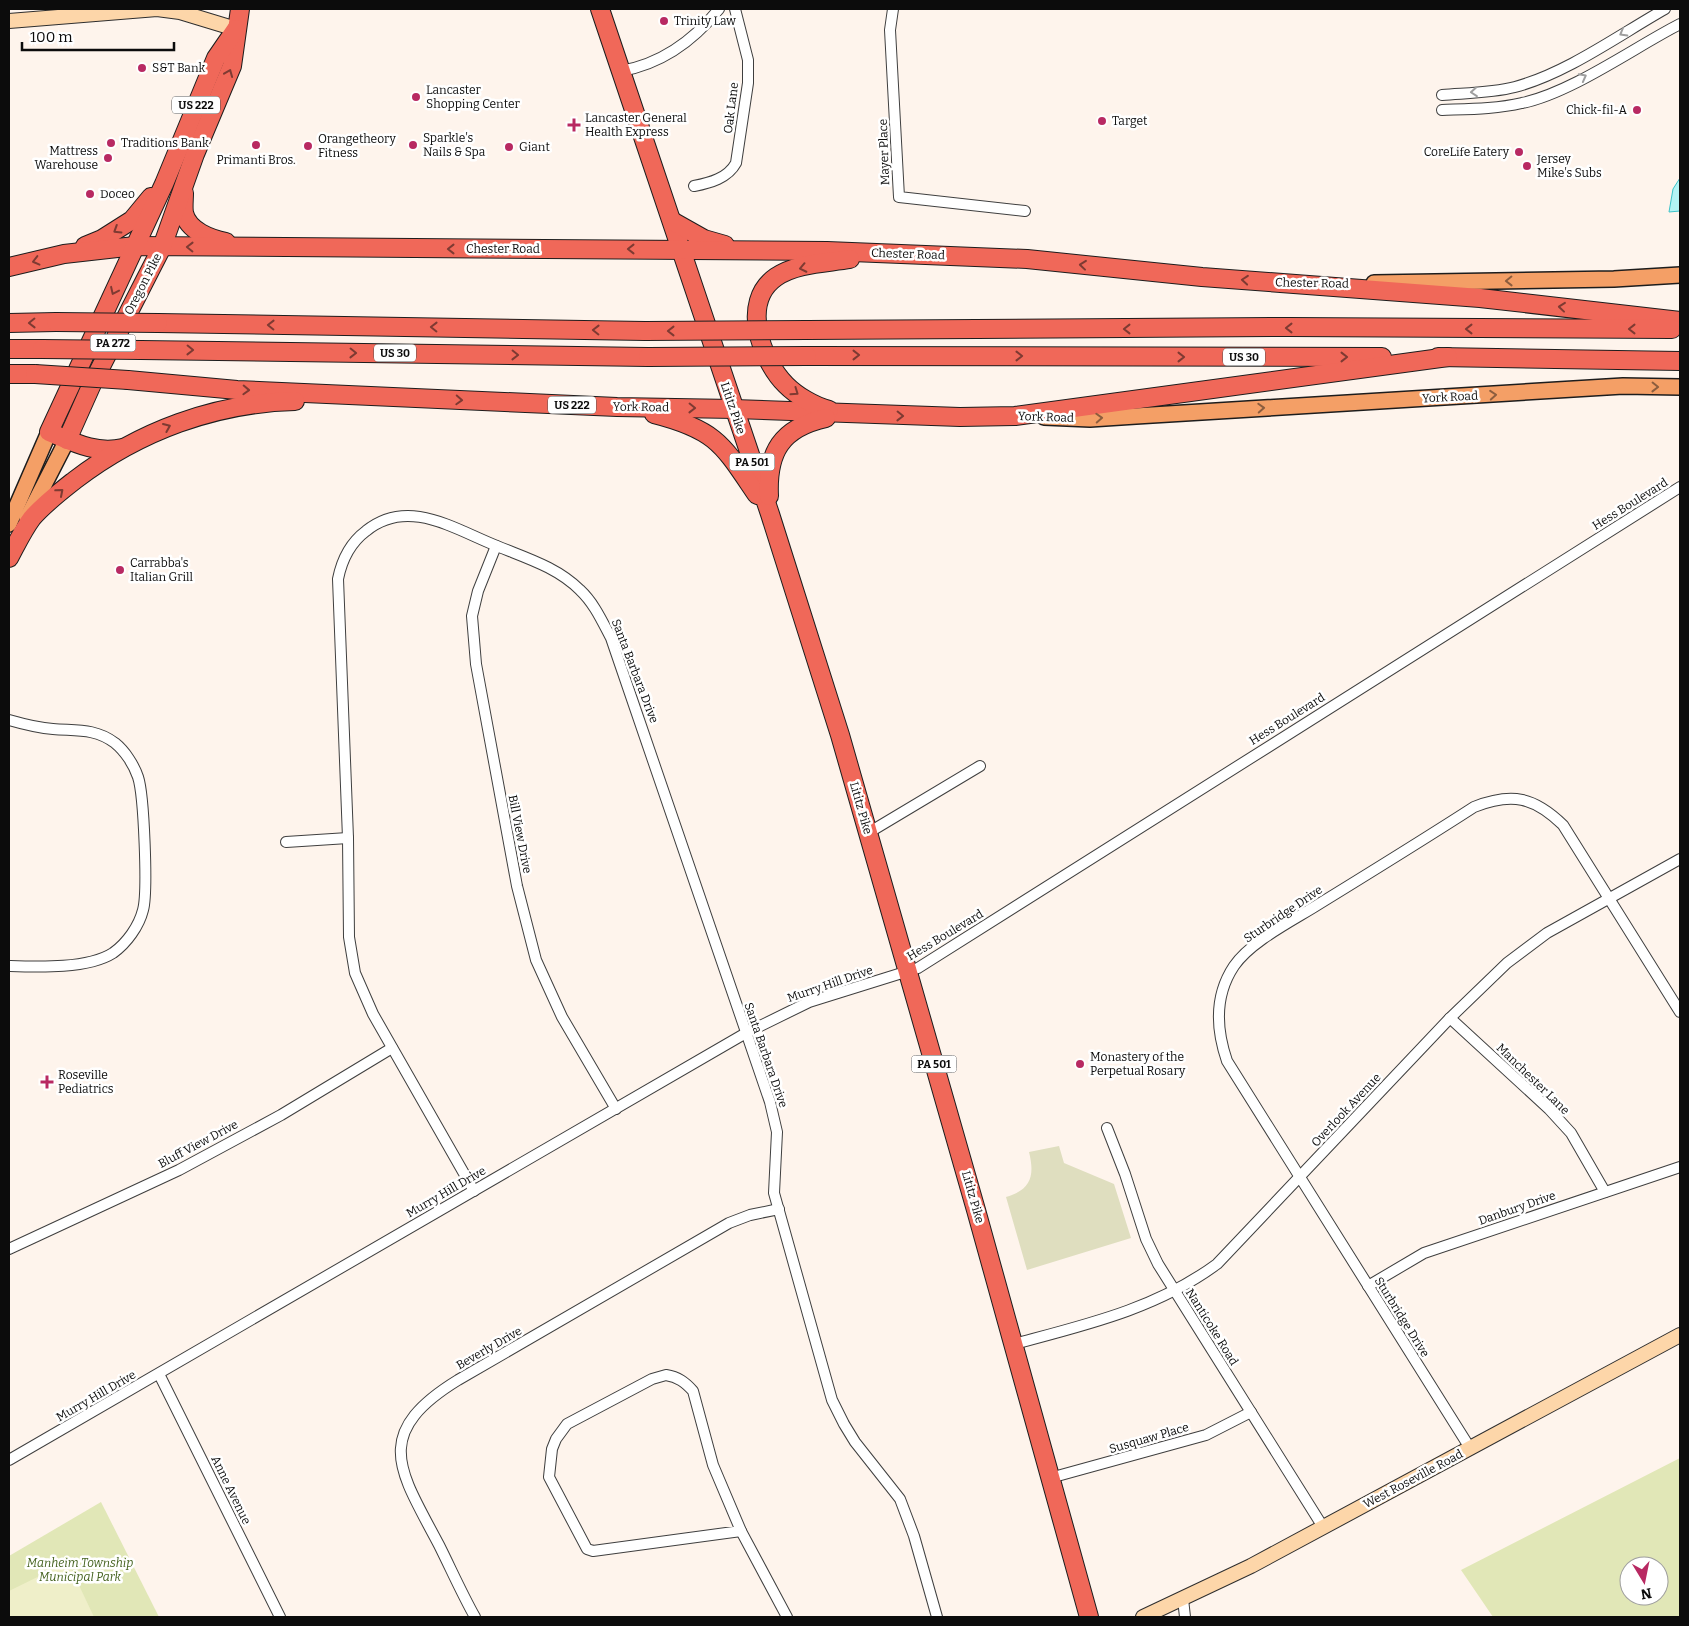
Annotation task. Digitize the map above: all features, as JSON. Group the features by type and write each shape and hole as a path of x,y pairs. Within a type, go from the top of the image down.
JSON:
{"highway":[{"name":"Oregon Pike","path":"67,440 92,384 162,247 184,183 232,66 240,9"},
{"name":"Lititz Pike","path":"600,9 770,514 840,734 1014,1344 1089,1617"},
{"name":"Oregon Pike","path":"50,432 164,184 216,58 236,29"},
{"path":"184,183 184,213 195,229 216,240 274,248"},
{"name":"US 222","path":"9,267 64,254 102,239 132,220 164,184"},
{"path":"672,222 704,239 743,250"},
{"name":"Chester Road","path":"64,254 135,246 743,250 885,253 1027,259 1294,284"},
{"path":"851,414 811,403 787,386 777,374 766,356 758,331 758,300 769,283 785,272 885,253"},
{"path":"1294,284 1480,298 1680,321"},
{"name":"US 30","path":"9,323 158,323 645,331 1280,328 1680,329"},
{"name":"US 30","path":"9,349 648,357 1448,357 1680,361"},
{"path":"1015,416 1448,357"},
{"name":"US 222","path":"9,374 128,380 237,390 410,398"},
{"path":"9,557 33,518 59,493 90,468 123,448 178,422 235,408 291,401 410,398"},
{"name":"York Road","path":"410,398 851,414 1015,416"},
{"path":"617,407 678,420 715,439 725,448 770,514"},
{"path":"770,514 768,474 772,457 782,441 791,432 816,420 851,414"},
{"path":"50,432 67,440 107,452 123,448"}],"main road":[{"name":"Chester Road","path":"1294,284 1614,279 1680,275"},
{"name":"York Road","path":"1015,416 1090,419 1623,386 1680,387"},
{"name":"Oregon Pike","path":"9,524 50,432"},
{"name":"Oregon Pike","path":"9,557 67,440"}],"street":[{"path":"9,21 157,9 180,12 236,29"},
{"path":"621,71 654,61 674,51 691,38 719,9"},
{"name":"Oak Lane","path":"694,186 719,179 732,170 736,163 748,83 748,60 735,9"},
{"name":"Mayer Place","path":"893,9 890,30 899,197 1025,211"},
{"path":"1442,95 1514,87 1539,78 1572,62 1665,9"},
{"path":"1442,110 1488,108 1524,103 1581,79 1680,24"},
{"name":"Hess Boulevard","path":"907,971 918,968 950,948 1680,487"},
{"name":"Santa Barbara Drive","path":"474,1190 373,1014 355,973 350,937 338,590 340,570 345,555 352,543 369,528 402,515 412,514 436,521 534,560 558,573 582,591 601,618 632,694 776,1126 778,1144 773,1186 832,1400 856,1442 900,1499 914,1536 937,1617"},
{"name":"Bill View Drive","path":"496,546 478,591 472,621 476,664 524,919 546,983 572,1035 616,1109"},
{"path":"9,720 48,728 90,731 116,744 124,752 136,772 140,790 145,889 143,911 137,927 127,940 105,958 73,964 9,966"},
{"path":"868,833 980,766"},
{"name":"Sturbridge Drive","path":"1470,1448 1236,1076 1220,1041 1217,1021 1224,987 1235,965 1242,957 1297,918 1474,807 1500,798 1524,800 1550,813 1569,833 1680,1012"},
{"path":"286,842 348,838"},
{"name":"Overlook Avenue","path":"1014,1344 1109,1318 1174,1291 1217,1264 1450,1018 1528,946 1609,897 1680,858"},
{"name":"Murry Hill Drive","path":"9,1460 746,1034 809,1002 907,971"},
{"name":"Manchester Lane","path":"1450,1018 1549,1109 1572,1133 1605,1192"},
{"name":"Bluff View Drive","path":"9,1249 179,1170 281,1114 392,1048"},
{"name":"Nanticoke Road","path":"1107,1128 1126,1174 1146,1238 1174,1291 1323,1527"},
{"name":"Danbury Drive","path":"1368,1286 1424,1253 1680,1167"},
{"name":"Beverly Drive","path":"475,1617 407,1485 400,1459 400,1447 417,1410 434,1394 729,1223 750,1215 779,1209"},
{"name":"West Roseville Road","path":"1143,1617 1183,1599 1323,1527 1680,1335"},
{"name":"Anne Avenue","path":"159,1374 280,1617"},
{"path":"741,1531 593,1551 587,1549 549,1477 549,1461 556,1439 567,1424 652,1379 666,1375 675,1377 687,1384 693,1391 713,1465 741,1531 787,1617"},
{"name":"Susquaw Place","path":"1050,1478 1206,1435 1251,1412"},
{"path":"1183,1599 1186,1617"}],"green space":[{"path":"1059,1146 1064,1163 1114,1184 1131,1238 1027,1270 1006,1197 1021,1190 1029,1181 1031,1161 1029,1152"},
{"path":"1680,1458 1680,1617 1493,1617 1461,1570"},
{"name":"Manheim Township Municipal Park","path":"101,1502 159,1617 9,1617 9,1556"},
{"path":"68,1562 94,1617 9,1617 9,1591"}],"water":[{"path":"1680,178 1680,211 1669,212 1673,189"}],"place":[{"name":"Trinity Law","path":"664,21"},
{"name":"S&T Bank","path":"142,68"},
{"name":"Lancaster Shopping Center","path":"416,97"},
{"name":"Chick-fil-A","path":"1637,110"},
{"name":"Target","path":"1102,121"},
{"name":"Lancaster General Health Express","path":"574,125"},
{"name":"Traditions Bank","path":"111,143"},
{"name":"Primanti Bros.","path":"256,145"},
{"name":"Sparkle's Nails & Spa","path":"413,145"},
{"name":"Orangetheory Fitness","path":"308,146"},
{"name":"Giant","path":"509,147"},
{"name":"CoreLife Eatery","path":"1519,152"},
{"name":"Mattress Warehouse","path":"108,158"},
{"name":"Jersey Mike's Subs","path":"1527,166"},
{"name":"Doceo","path":"90,194"},
{"name":"Carrabba's Italian Grill","path":"120,570"},
{"name":"Monastery of the Perpetual Rosary","path":"1080,1064"},
{"name":"Roseville Pediatrics","path":"47,1082"}]}
